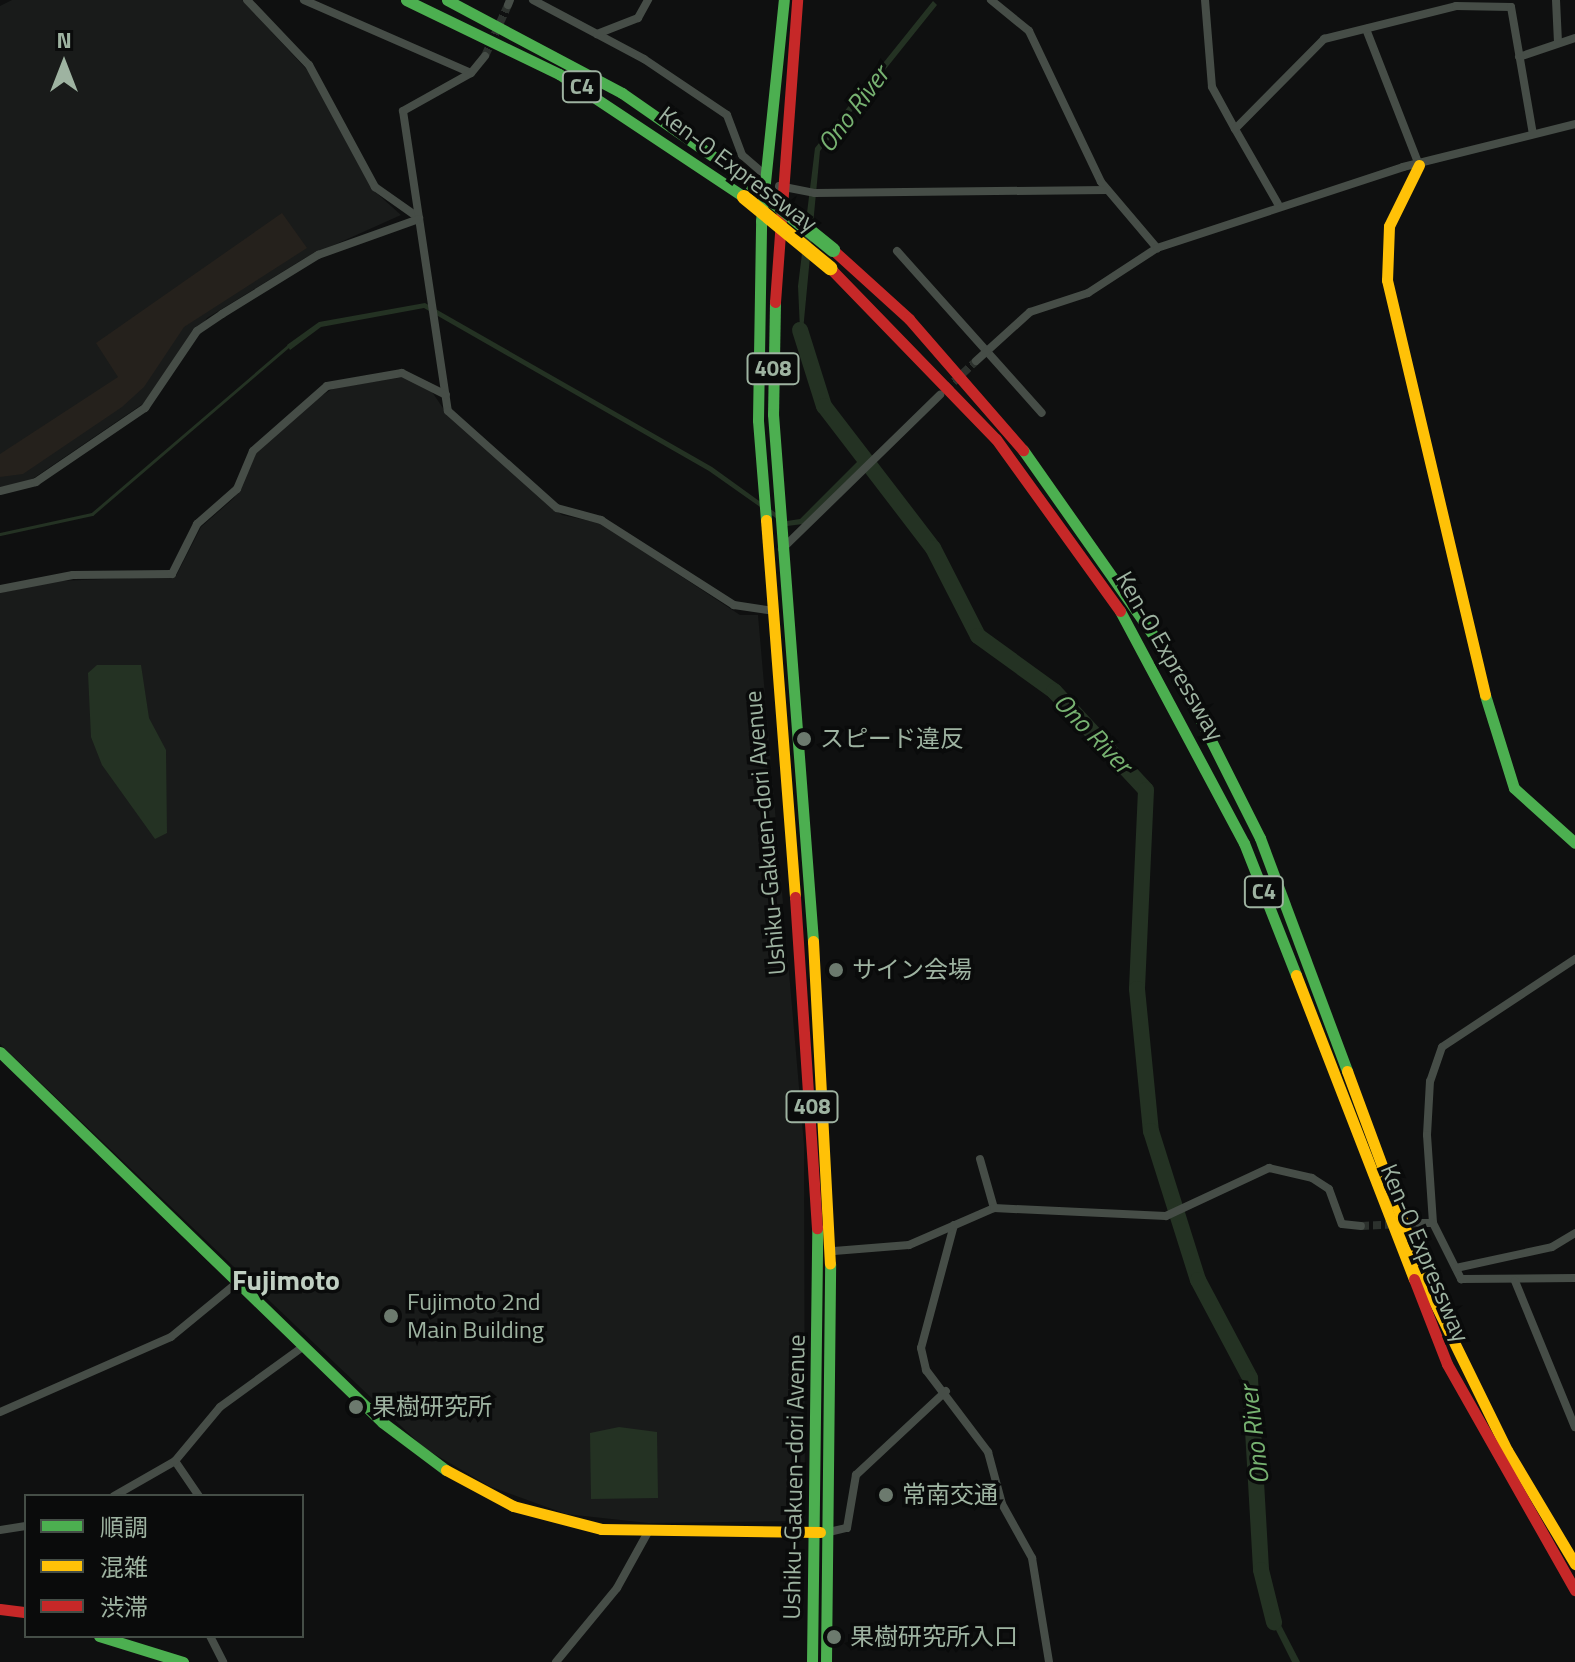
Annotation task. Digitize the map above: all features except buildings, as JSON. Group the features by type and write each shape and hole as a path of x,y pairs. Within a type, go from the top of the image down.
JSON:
{"main road":[{"name":"Ken-O Expressway","path":"406,0 559,74 744,197 830,268 996,439 1084,553 1153,664 1244,843 1441,1352 1494,1457 1575,1590"},
{"name":"Ken-O Expressway","path":"447,0 622,93 743,177 833,250 909,319 1027,452 1098,544 1170,659 1260,838 1427,1287 1507,1450 1575,1564"},
{"name":"Ushiku-Gakuen-dori Avenue","path":"784,0 765,175 758,420 834,1251 822,1532 812,1662"},
{"name":"Ushiku-Gakuen-dori Avenue","path":"797,0 779,186 773,348 778,553 776,611 817,1185 826,1662"},
{"path":"1419,165 1389,226 1387,280 1467,635 1514,788 1575,843"},
{"path":"0,1052 405,1444 456,1478 547,1517 648,1532 822,1532"},
{"path":"0,1609 24,1612"},
{"path":"105,1638 183,1662"}],"street":[{"path":"247,0 309,65 375,187 419,219"},
{"path":"304,0 471,73"},
{"path":"533,0 597,34 727,115 742,155 779,186 815,193 1107,190"},
{"path":"597,34 638,18 648,0"},
{"path":"991,0 1029,31 1107,190 1157,248"},
{"path":"1205,0 1212,87 1278,204"},
{"path":"1556,0 1558,42"},
{"path":"1235,129 1324,39 1456,6 1511,7 1533,134"},
{"path":"1366,29 1419,165"},
{"path":"1519,57 1575,38"},
{"path":"485,56 471,73 403,111 448,411 557,508 601,520 734,605 776,611"},
{"path":"976,361 1030,312 1088,293 1157,248 1278,204 1575,124"},
{"path":"0,491 36,482 145,408 197,331 222,314 318,255 419,219"},
{"path":"897,251 1042,413"},
{"path":"0,589 73,575 172,574 197,524 237,489 253,451 327,386 402,373 446,395"},
{"path":"778,553 940,395"},
{"path":"1575,959 1442,1047 1430,1081 1427,1135 1433,1223 1461,1279 1515,1281 1575,1278"},
{"path":"980,1159 994,1208"},
{"path":"834,1251 909,1245 994,1208 1166,1216 1269,1168 1312,1178 1329,1189 1342,1224 1361,1226"},
{"path":"1419,1223 1433,1223"},
{"path":"954,1225 921,1348 926,1370 946,1391 988,1452 1002,1504 1032,1558 1049,1662"},
{"path":"1456,1268 1552,1247 1575,1233"},
{"path":"1515,1281 1575,1427"},
{"path":"0,1412 171,1337 238,1282"},
{"path":"117,1494 175,1461 220,1407 304,1346"},
{"path":"822,1532 847,1528 856,1475 946,1391"},
{"path":"175,1461 198,1494"},
{"path":"0,1530 24,1526"},
{"path":"556,1662 617,1588 648,1532"},
{"path":"211,1638 223,1662"}],"shaded area":[{"path":"12,0 242,0 309,72 372,189 401,215 305,258 207,318 144,403 28,482 0,487 0,6"},
{"path":"282,213 307,248 184,327 144,387 122,407 23,474 0,477 0,454 118,377 96,343"},
{"path":"404,377 430,389 447,414 562,515 600,523 740,615 758,615 804,1145 805,1521 648,1523 566,1514 489,1486 424,1448 0,1044 0,593 58,581 176,576 201,527 234,498 256,454 302,408 334,388"}],"water":[{"path":"933,1 937,5 820,151 801,352 798,286 815,148"},
{"path":"425,303 712,467 787,521 800,519 858,461 863,465 803,524 787,526 709,471 424,308 321,327 290,350 287,345 319,322"},
{"path":"97,665 141,665 149,718 166,750 167,833 155,839 102,765 91,737 88,673"},
{"path":"619,1427 657,1432 658,1498 591,1499 590,1433"},
{"path":"1263,1604 1270,1604 1300,1662 1292,1662"}],"waterway":[{"name":"Ono River","path":"800,330 824,406 933,548 978,636 1054,691 1146,790 1137,989 1151,1131 1198,1280 1250,1378 1261,1570 1274,1622"},
{"path":"0,534 92,514 290,344"},
{"name":"Ono River","path":"861,463 864,460"}],"tunnel":[{"path":"485,56 508,5"},
{"path":"945,390 976,361"},
{"path":"1361,1226 1419,1223"}],"traffic: fast":[{"path":"406,0 559,74 744,197"},
{"path":"447,0 622,93 743,177"},
{"path":"766,520 758,420 761,221 784,0"},
{"path":"743,177 833,250"},
{"path":"775,302 773,414 813,941"},
{"path":"1023,450 1170,659 1260,838 1347,1071"},
{"path":"1120,611 1244,843 1296,975"},
{"path":"1485,695 1514,788 1575,843"},
{"path":"0,1052 382,1422 446,1470"},
{"path":"812,1662 817,1228"},
{"path":"826,1662 830,1264"},
{"path":"105,1638 183,1662"}],"traffic: slow":[{"path":"1419,165 1389,226 1387,280 1485,695"},
{"path":"744,197 830,268"},
{"path":"766,520 795,897"},
{"path":"813,941 830,1264"},
{"path":"1296,975 1414,1279"},
{"path":"1347,1071 1427,1287 1507,1450 1575,1564"},
{"path":"446,1470 513,1506 601,1529 820,1532"}],"traffic: jam":[{"path":"775,302 797,0"},
{"path":"833,250 909,319 1023,450"},
{"path":"830,268 996,439 1120,611"},
{"path":"795,897 817,1228"},
{"path":"1414,1279 1447,1364 1575,1590"},
{"path":"0,1609 24,1612"}],"place":[{"name":"スピード違反","path":"804,739"},
{"name":"サイン会場","path":"836,970"},
{"name":"Fujimoto 2nd Main Building","path":"391,1316"},
{"name":"果樹研究所","path":"356,1407"},
{"name":"常南交通","path":"886,1495"},
{"name":"果樹研究所入口","path":"834,1637"}],"district":[{"name":"Fujimoto","path":"286,1280"}]}
